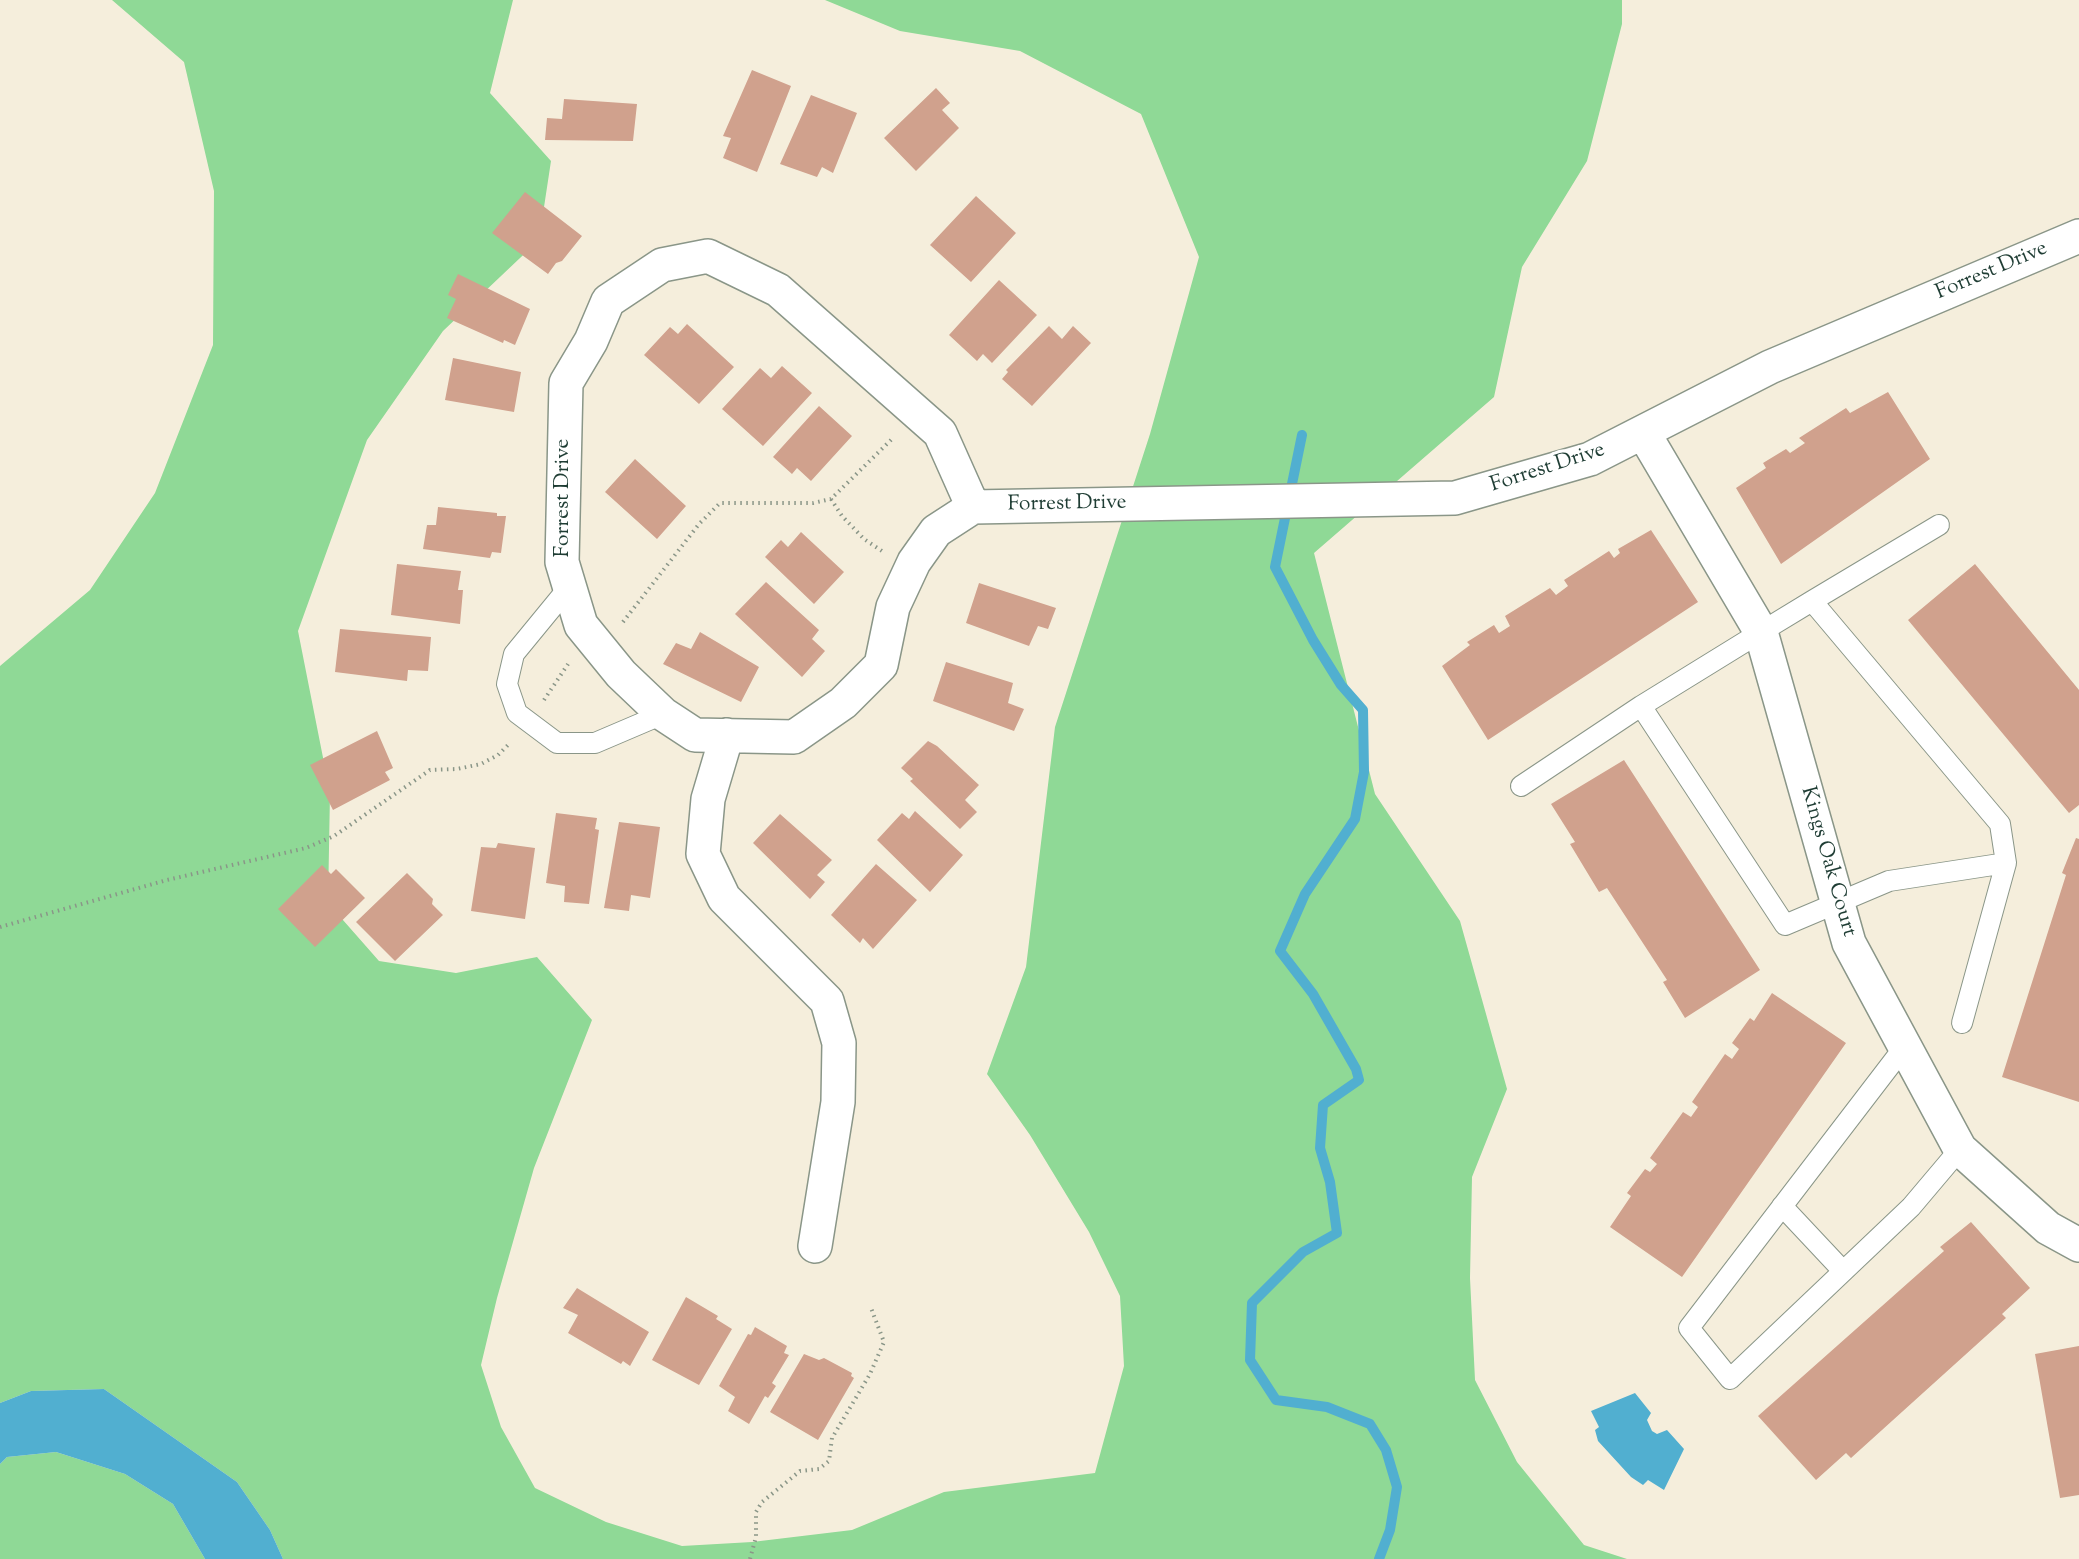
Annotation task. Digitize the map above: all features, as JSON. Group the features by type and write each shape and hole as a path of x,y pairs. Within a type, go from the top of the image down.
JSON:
{"street":[{"name":"Forrest Drive","path":"973,507 940,433 778,290 708,256 662,265 608,301 591,341 566,383 562,562 581,625 621,674 663,714 694,735 794,737 843,703 881,665 893,608 914,562 936,531 973,507 1455,498 1590,459 1770,367 2079,236"},
{"name":"Kings Oak Court","path":"1643,432 1761,632 1849,944 1960,1149 2048,1228 2079,1245"},
{"path":"727,735 708,800 703,854 724,898 827,1001 839,1043 838,1102 815,1246"}],"lane":[{"path":"1521,786 1641,706 1939,525"},
{"path":"569,587 514,654 507,684 517,713 557,743 595,743 663,714"},
{"path":"1812,601 2000,824 2006,863 1962,1023"},
{"path":"1641,706 1785,926 1889,881 2006,863"},
{"path":"1905,1046 1689,1328 1730,1378 1911,1207 1960,1149"},
{"path":"1782,1206 1843,1271"}],"path":[{"path":"0,927 288,850 306,848 334,836 430,770 457,769 480,764 498,755 529,722 560,673 574,657 597,646 623,622 699,524 720,503 813,503 831,499 917,413"},
{"path":"831,499 842,516 864,539 887,555 914,562"},
{"path":"750,1559 756,1537 756,1512 762,1502 800,1471 819,1469 829,1461 832,1438 870,1374 884,1342 871,1308"}],"green space":[{"path":"112,0 513,0 490,93 551,161 539,240 443,331 367,440 298,631 330,793 328,903 379,961 456,973 537,957 592,1020 534,1168 497,1298 481,1365 501,1427 535,1488 606,1522 682,1546 752,1542 852,1530 944,1492 1095,1473 1124,1366 1120,1296 1089,1232 1030,1135 987,1074 1026,967 1055,727 1150,434 1199,257 1141,114 1020,51 900,31 825,0 1622,0 1622,24 1587,161 1522,267 1494,397 1314,553 1375,794 1460,921 1507,1089 1472,1177 1470,1278 1475,1380 1517,1462 1584,1545 1627,1559 283,1559 270,1530 237,1482 104,1389 31,1391 0,1403 0,666 90,590 155,493 213,345 214,191 184,62"},
{"path":"56,1452 125,1474 173,1504 205,1559 0,1559 0,1464 7,1457"}],"water":[{"path":"104,1389 237,1482 270,1530 283,1559 205,1559 173,1504 125,1474 56,1452 7,1457 0,1464 0,1403 31,1391"},
{"path":"1635,1393 1651,1413 1647,1420 1652,1431 1657,1434 1667,1430 1684,1449 1664,1490 1648,1480 1643,1485 1631,1477 1598,1441 1595,1430 1599,1427 1591,1411"}],"building":[{"path":"752,70 791,86 757,172 723,158 731,138 723,136"},
{"path":"936,88 950,103 942,110 959,128 916,171 884,138"},
{"path":"811,95 857,113 833,173 822,167 817,177 780,164"},
{"path":"564,99 637,104 633,141 545,140 547,118 562,119"},
{"path":"525,192 582,236 548,274 492,233"},
{"path":"976,196 1016,233 971,282 930,245"},
{"path":"458,274 530,309 515,345 504,340 503,343 447,318 456,299 448,295"},
{"path":"999,280 1037,315 992,363 983,354 977,361 949,335"},
{"path":"687,324 734,367 699,404 644,355 670,327 678,334"},
{"path":"1049,326 1062,339 1073,326 1091,343 1032,406 1002,379 1008,372 1006,370"},
{"path":"453,358 521,372 514,412 445,400"},
{"path":"782,366 812,393 763,446 722,409 760,368 771,378"},
{"path":"1888,392 1930,459 1781,564 1736,488 1766,468 1763,463 1786,449 1790,453 1805,443 1799,438 1846,408 1850,413"},
{"path":"819,406 852,436 811,481 797,468 792,474 773,457"},
{"path":"635,459 686,506 657,539 605,492"},
{"path":"438,507 506,516 501,553 492,552 490,558 423,549 427,525 436,525"},
{"path":"1651,530 1698,602 1488,740 1442,666 1470,645 1467,642 1494,625 1499,633 1510,626 1505,616 1550,588 1556,595 1568,586 1564,580 1609,551 1614,558 1620,553 1618,549"},
{"path":"801,532 844,572 814,604 765,557 781,540 788,547"},
{"path":"397,564 461,571 458,590 463,590 460,624 391,615"},
{"path":"1975,564 2079,690 2079,805 2069,813 1908,620"},
{"path":"766,582 819,630 812,639 825,651 802,677 735,614"},
{"path":"979,583 1056,608 1048,629 1038,626 1029,646 966,623"},
{"path":"340,629 431,637 428,671 408,670 407,681 335,672"},
{"path":"700,632 759,667 741,702 663,664 676,643 691,649"},
{"path":"946,662 1013,683 1008,703 1024,709 1014,731 933,701"},
{"path":"377,731 393,768 385,772 390,780 333,810 310,765"},
{"path":"928,741 937,746 979,785 965,800 977,812 960,829 910,781 913,779 901,768"},
{"path":"1624,760 1760,970 1685,1018 1663,982 1667,980 1607,888 1599,892 1570,844 1575,842 1551,804"},
{"path":"915,811 963,855 930,892 877,840 902,813 909,819"},
{"path":"556,813 597,818 595,829 599,830 589,904 564,902 565,886 546,883"},
{"path":"780,814 832,860 817,875 825,882 810,899 753,843"},
{"path":"619,822 660,827 650,898 631,895 629,911 604,908"},
{"path":"2076,838 2079,839 2079,1102 2002,1077 2066,875 2062,873"},
{"path":"498,843 535,848 525,919 471,911 481,847 496,848"},
{"path":"876,864 917,900 873,949 863,938 860,943 831,915"},
{"path":"322,865 331,874 336,869 365,898 315,947 278,909"},
{"path":"407,873 433,899 432,904 443,915 395,961 356,922"},
{"path":"1772,993 1846,1043 1682,1277 1610,1227 1631,1196 1627,1193 1645,1169 1650,1172 1657,1164 1650,1158 1683,1112 1691,1117 1698,1107 1692,1102 1725,1054 1732,1059 1739,1049 1732,1043 1750,1018 1754,1021"},
{"path":"1971,1222 2030,1288 2002,1314 2006,1318 1851,1458 1846,1453 1816,1480 1758,1416 1944,1251 1940,1247"},
{"path":"577,1288 649,1332 630,1366 623,1361 621,1364 568,1333 578,1315 563,1308"},
{"path":"686,1297 718,1316 716,1319 732,1329 699,1385 652,1360"},
{"path":"755,1327 787,1346 784,1353 789,1355 772,1383 776,1386 768,1398 765,1396 749,1424 728,1411 735,1397 719,1386 748,1334 751,1335"},
{"path":"2079,1346 2079,1495 2060,1498 2035,1354"},
{"path":"804,1354 819,1360 824,1358 852,1373 851,1376 854,1378 818,1440 770,1412"}],"waterway":[{"path":"1302,435 1275,567 1313,640 1341,685 1363,710 1364,772 1355,819 1305,894 1280,951 1313,994 1356,1069 1359,1080 1323,1105 1320,1148 1330,1182 1337,1233 1303,1252 1252,1303 1250,1360 1276,1400 1327,1407 1370,1424 1386,1450 1397,1487 1390,1530 1379,1559"}]}
